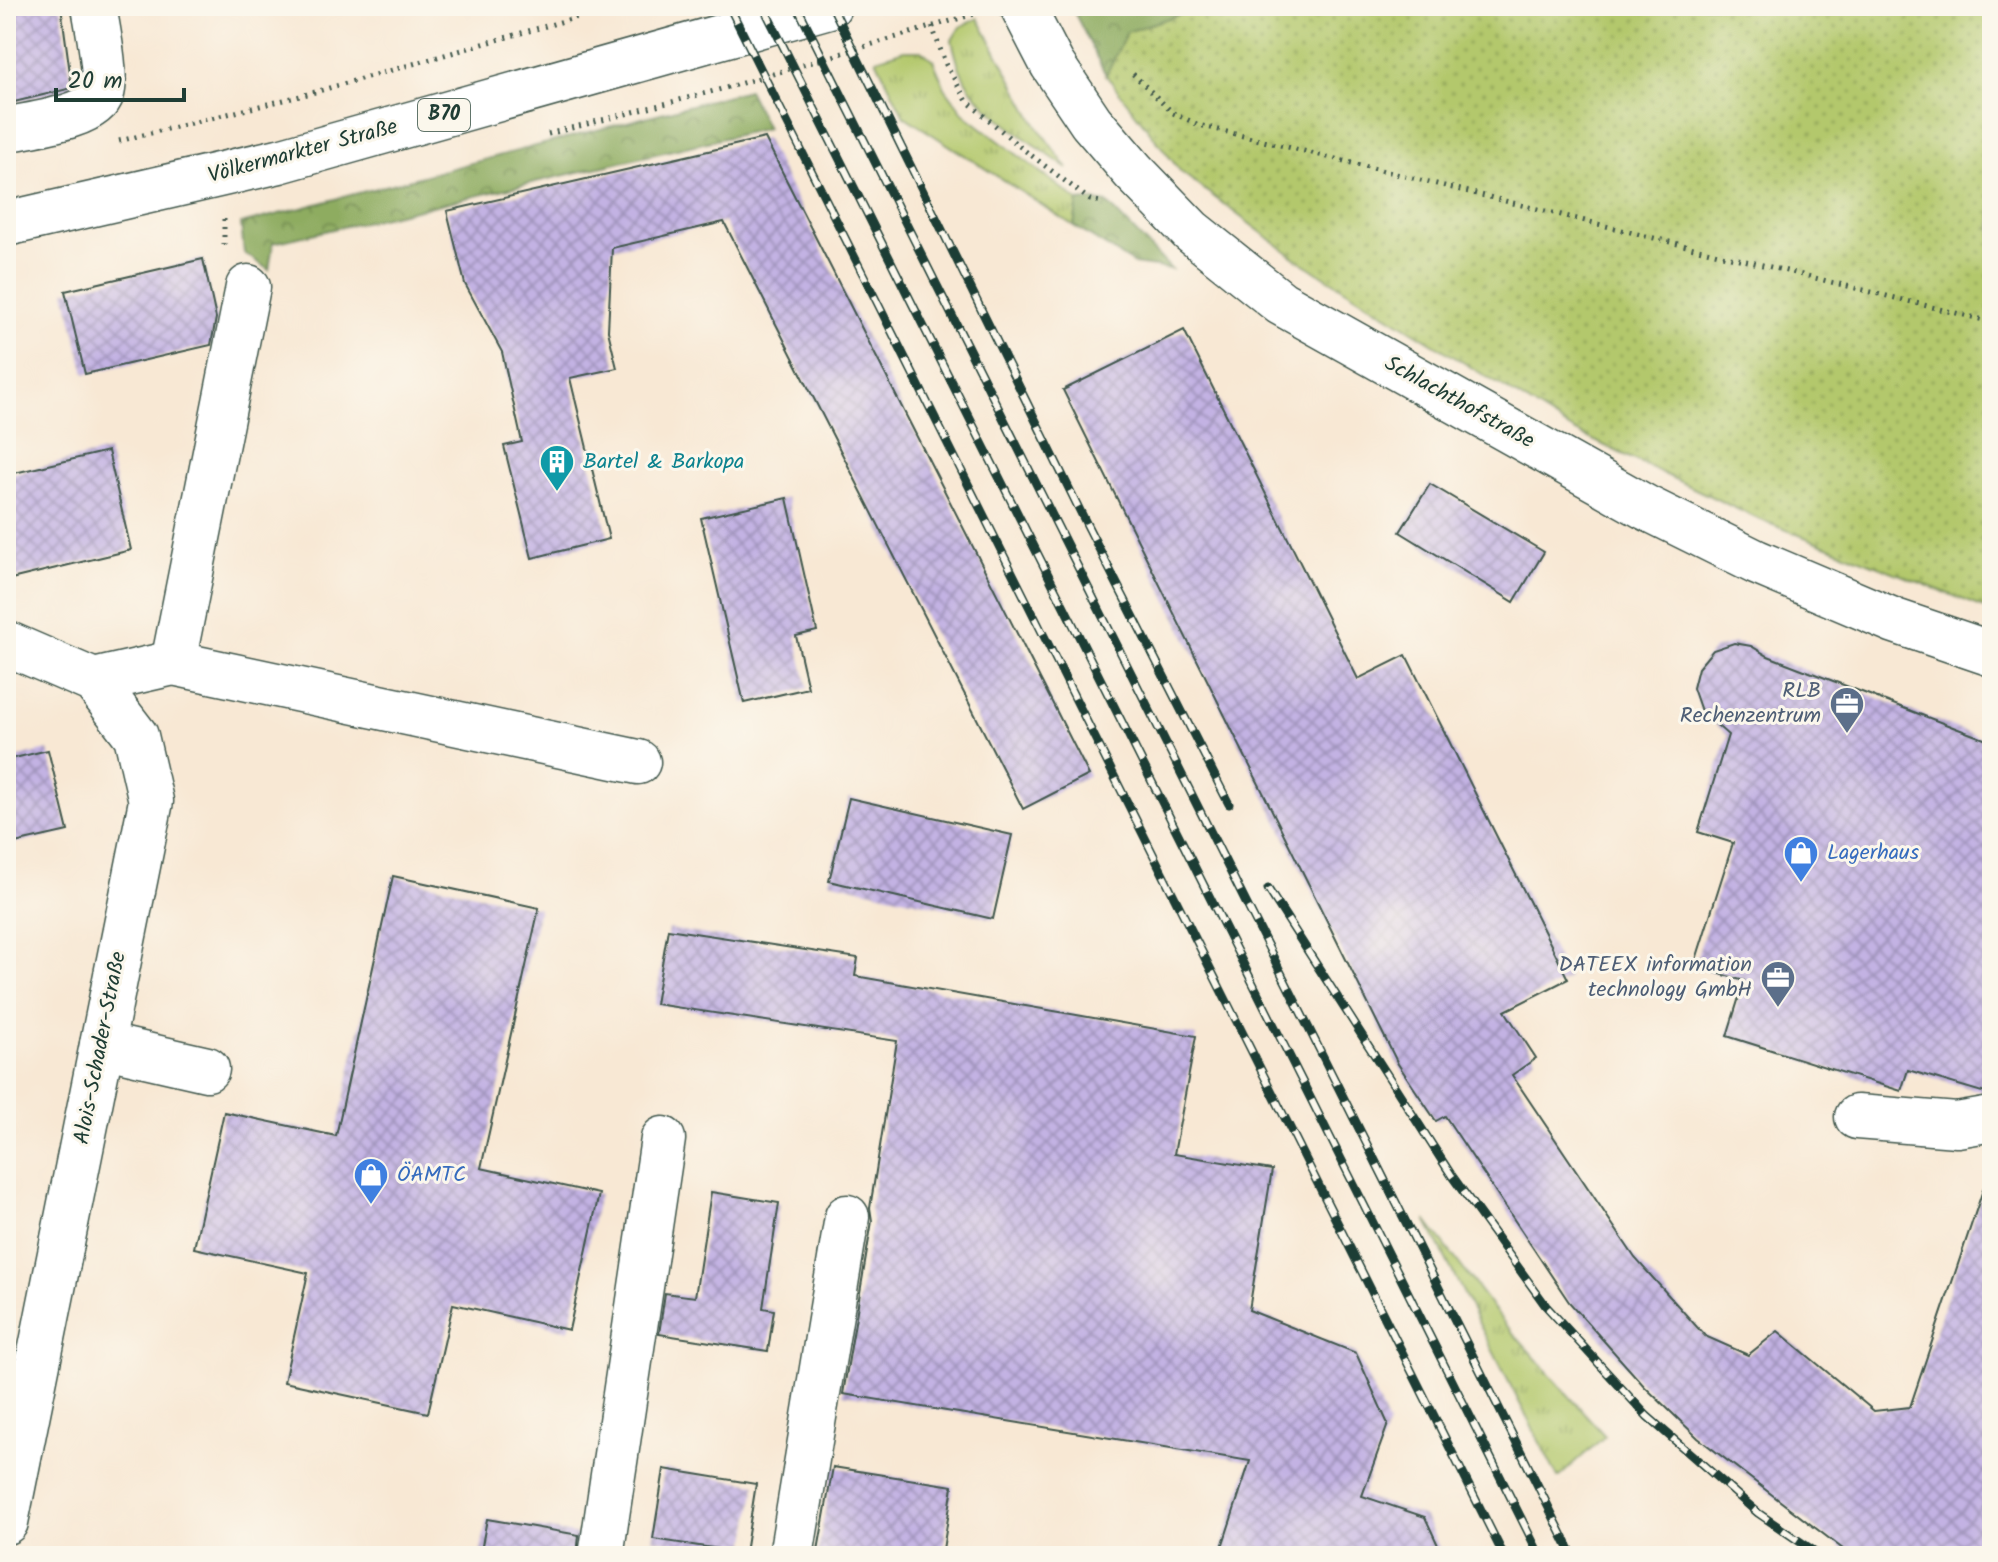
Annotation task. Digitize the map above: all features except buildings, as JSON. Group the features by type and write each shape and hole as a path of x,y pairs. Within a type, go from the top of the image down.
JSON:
{"street":[{"path":"6,130 75,114 90,107 102,96 104,83 94,6"},
{"name":"Völkermarkter Straße","path":"6,224 279,161 829,6"},
{"name":"Schlachthofstraße","path":"1025,12 1052,64 1091,122 1133,171 1191,231 1281,303 1628,498 1728,548 1895,621 1992,654"},
{"path":"173,663 248,287"},
{"name":"Alois-Schader-Straße","path":"6,643 94,681 136,736 151,801 6,1522"},
{"path":"94,681 173,663 638,762"},
{"path":"102,1045 207,1069"},
{"path":"1857,1117 1957,1125 1992,1119"},
{"path":"601,1556 663,1139"},
{"path":"791,1556 847,1217"}],"path":[{"path":"112,142 308,94 616,6"},
{"path":"932,26 946,65 967,101 1019,146 1090,200 1107,203"},
{"path":"1133,74 1173,113 1199,125 1992,322"}],"green space":[{"path":"1071,6 1205,6 1127,32 1106,75"},
{"path":"1205,6 1992,6 1992,611 1756,518 1574,431 1298,260 1181,172 1106,75 1127,32"},
{"path":"978,18 1037,126 1068,169 995,114 966,81 952,40 960,27"},
{"path":"904,50 921,50 933,60 945,88 965,115 1078,201 1074,226 904,116 876,59"},
{"path":"748,90 767,128 273,243 269,270 244,253 241,224"},
{"path":"1078,201 1107,203 1171,269 1134,264 1074,226"},
{"path":"1426,1220 1505,1324 1605,1436 1558,1478"}],"railway":[{"path":"729,6 1504,1556"},
{"path":"763,6 1540,1556"},
{"path":"797,6 1573,1556"},
{"path":"832,6 1087,525 1229,804"},
{"path":"1268,889 1452,1176 1546,1306 1647,1416 1758,1513 1821,1556"}],"place":[{"name":"Bartel & Barkopa","path":"557,493"},
{"name":"RLB Rechenzentrum","path":"1847,735"},
{"name":"Lagerhaus","path":"1801,884"},
{"name":"DATEEX information technology GmbH","path":"1778,1009"},
{"name":"ÖAMTC","path":"371,1206"}]}
